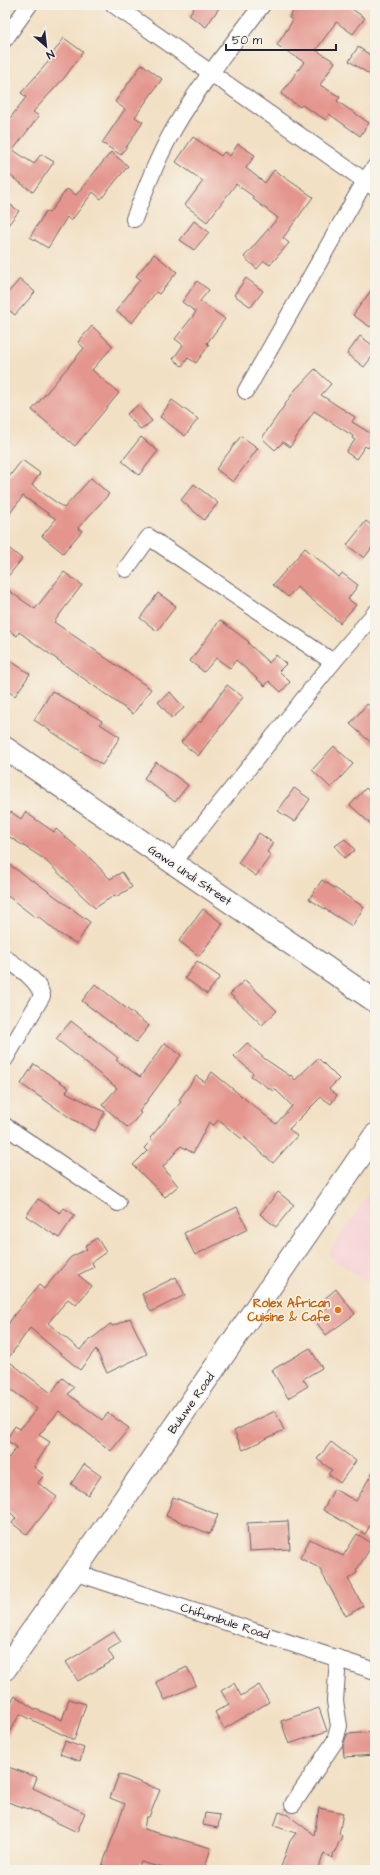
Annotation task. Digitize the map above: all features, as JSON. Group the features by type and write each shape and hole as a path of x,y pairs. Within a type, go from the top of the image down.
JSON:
{"street":[{"path":"5,39 29,5"},
{"path":"114,5 370,184"},
{"path":"134,219 146,186 175,128 211,72 262,5"},
{"path":"246,391 370,184 375,167"},
{"path":"126,569 149,537 333,662"},
{"path":"172,864 333,662 375,613"},
{"name":"Gawa Undi Street","path":"5,748 375,1002"},
{"path":"5,958 27,974 37,985 42,996 5,1059"},
{"path":"5,1126 118,1203"},
{"name":"Buluwe Road","path":"5,1669 74,1572 375,1136"},
{"name":"Chifumbule Road","path":"74,1572 338,1658 373,1667"},
{"path":"293,1804 335,1741 339,1726 335,1701 338,1658"}],"shaded area":[{"path":"375,1183 375,1288 328,1255"}],"building":[{"path":"196,5 221,5 206,27 189,15"},
{"path":"297,5 346,5 365,18 353,34 336,22 316,50 335,62 320,85 340,97 337,101 369,123 360,136 329,114 326,120 302,105 300,107 281,94 304,62 277,45 293,20 289,18"},
{"path":"64,38 83,52 65,77 33,112 39,116 13,150 34,164 41,154 54,162 33,192 5,172 5,125 26,97 21,93 49,61 48,60"},
{"path":"358,47 375,58 375,78 349,61"},
{"path":"142,64 162,79 135,117 143,122 121,155 102,143 125,109 115,102"},
{"path":"193,137 221,156 224,152 230,156 238,144 255,155 246,168 265,183 274,170 313,197 283,238 289,243 270,265 264,261 257,269 244,257 278,218 253,199 254,197 236,184 207,222 185,205 203,181 176,162"},
{"path":"111,152 128,166 101,199 93,192 71,221 67,217 48,248 30,237 46,211 49,213 67,189 76,195"},
{"path":"5,201 19,211 5,229"},
{"path":"194,221 209,232 194,250 180,240"},
{"path":"154,254 177,272 159,294 156,292 132,323 116,311 140,279 136,276"},
{"path":"246,278 263,291 251,307 234,295"},
{"path":"20,279 35,292 15,315 5,307 5,296"},
{"path":"197,281 209,290 200,301 225,319 207,343 209,345 196,363 188,358 182,366 173,359 183,345 175,339 196,312 182,302"},
{"path":"375,285 375,320 370,327 353,315"},
{"path":"92,326 113,346 92,370 119,393 75,446 32,410 84,348 78,342"},
{"path":"360,336 375,347 375,353 364,367 347,354"},
{"path":"315,369 331,384 321,395 355,417 352,422 375,436 368,448 365,446 356,459 346,452 355,440 352,438 353,436 314,411 290,447 283,442 275,450 262,438 295,390"},
{"path":"172,400 198,419 185,436 160,417"},
{"path":"138,405 152,421 141,430 127,414"},
{"path":"241,436 258,448 233,482 216,469"},
{"path":"141,437 158,451 139,475 122,461"},
{"path":"22,460 40,473 32,485 64,508 91,478 109,494 78,528 82,531 63,553 42,536 56,519 23,496 5,520 5,482"},
{"path":"194,484 218,503 204,520 181,500"},
{"path":"366,521 375,528 375,544 364,558 347,545"},
{"path":"5,545 22,559 5,580"},
{"path":"305,548 339,577 342,573 358,585 348,599 356,605 340,623 297,587 288,597 273,585"},
{"path":"64,572 82,585 54,622 151,689 133,714 19,632 17,636 5,628 5,588 35,609"},
{"path":"158,593 176,606 157,631 140,618"},
{"path":"220,620 249,642 248,643 269,663 276,655 286,664 279,671 290,682 281,692 269,681 265,686 236,660 230,668 216,658 204,672 190,661"},
{"path":"5,657 30,674 15,696 5,689"},
{"path":"227,685 243,697 198,756 181,742 198,722 201,722"},
{"path":"52,691 102,721 100,724 120,737 102,765 34,720"},
{"path":"170,692 184,708 172,718 158,702"},
{"path":"367,704 375,710 375,746 350,724"},
{"path":"334,746 353,764 331,788 312,770"},
{"path":"156,762 188,785 175,802 144,778"},
{"path":"294,788 310,799 295,822 278,811"},
{"path":"366,788 375,797 375,828 350,805"},
{"path":"11,812 21,819 25,812 54,832 56,829 92,860 110,879 122,872 132,887 116,897 115,895 95,908 44,859 5,834 5,820"},
{"path":"259,833 273,843 267,852 271,855 256,876 238,863"},
{"path":"345,839 355,850 344,858 335,846"},
{"path":"10,865 90,922 77,944 58,933 38,916 36,918 5,894 5,872"},
{"path":"322,880 364,907 352,926 309,899"},
{"path":"203,909 223,924 199,956 179,941"},
{"path":"197,961 220,977 207,994 185,978"},
{"path":"245,980 277,1011 262,1025 230,994"},
{"path":"95,984 149,1026 136,1042 82,1001"},
{"path":"71,1021 118,1058 116,1060 140,1077 165,1043 181,1055 139,1112 141,1113 128,1128 102,1105 117,1088 56,1039"},
{"path":"247,1043 265,1059 290,1076 291,1075 295,1080 318,1058 339,1079 329,1089 337,1095 331,1104 321,1097 289,1129 297,1136 273,1163 244,1137 242,1139 218,1120 213,1126 209,1122 193,1153 181,1146 163,1167 178,1186 165,1197 133,1165 147,1151 144,1148 152,1140 150,1138 181,1102 179,1100 196,1076 205,1082 212,1072 276,1124 292,1106 274,1088 273,1091 251,1076 253,1073 234,1056"},
{"path":"34,1064 69,1088 66,1092 105,1112 95,1131 72,1119 21,1084"},
{"path":"278,1192 294,1205 276,1227 260,1214"},
{"path":"38,1199 60,1213 64,1208 75,1215 59,1238 26,1216"},
{"path":"237,1207 248,1229 195,1255 184,1233"},
{"path":"97,1238 106,1252 92,1262 94,1267 78,1275 92,1286 76,1305 68,1299 48,1323 80,1350 110,1324 113,1326 130,1318 147,1354 107,1373 96,1349 80,1370 30,1328 7,1360 51,1393 62,1378 74,1387 68,1394 102,1420 108,1413 129,1428 111,1451 59,1411 39,1435 50,1442 34,1467 44,1475 38,1483 57,1497 27,1535 12,1523 16,1518 5,1507 5,1462 17,1447 6,1440 15,1426 20,1429 37,1409 5,1385 5,1329 14,1315 39,1285 44,1289 71,1257 87,1249 85,1246"},
{"path":"176,1277 185,1295 151,1312 142,1294"},
{"name":"Rolex African Cuisine & Cafe","path":"336,1289 355,1314 326,1335 313,1318 330,1306 324,1299"},
{"path":"310,1348 322,1368 303,1379 308,1386 288,1398 272,1370"},
{"path":"275,1411 284,1430 243,1450 234,1431"},
{"path":"331,1442 356,1461 340,1483 328,1474 332,1470 317,1459"},
{"path":"84,1464 101,1476 88,1495 71,1484"},
{"path":"375,1468 375,1517 365,1534 323,1510 334,1489 356,1501"},
{"path":"173,1497 218,1515 210,1534 166,1516"},
{"path":"288,1521 290,1549 249,1551 247,1523"},
{"path":"357,1534 373,1544 356,1571 357,1573 348,1579 363,1606 346,1616 319,1568 300,1558 310,1539 343,1556"},
{"path":"114,1632 121,1642 108,1650 114,1660 78,1681 66,1662"},
{"path":"187,1667 196,1685 165,1700 156,1682"},
{"path":"234,1683 241,1696 259,1685 269,1702 224,1729 215,1712 229,1704 221,1691"},
{"path":"15,1696 33,1708 62,1720 69,1699 86,1704 74,1740 20,1714 5,1739 5,1712"},
{"path":"319,1708 327,1731 289,1744 281,1721"},
{"path":"375,1732 375,1755 344,1757 343,1745 347,1734"},
{"path":"65,1741 84,1748 80,1761 60,1754"},
{"path":"5,1766 37,1777 33,1788 85,1813 77,1832 31,1810 5,1801"},
{"path":"119,1774 160,1790 149,1817 146,1817 144,1829 211,1848 204,1870 170,1870 141,1862 138,1870 112,1870 102,1866 125,1804 110,1798"},
{"path":"319,1808 343,1813 339,1834 342,1836 332,1858 324,1853 318,1870 280,1870 290,1841 296,1833 274,1826 279,1812 288,1815 314,1835"},
{"path":"205,1813 220,1815 218,1828 203,1825"}],"place":[{"name":"Rolex African Cuisine & Cafe","path":"338,1310"}]}
